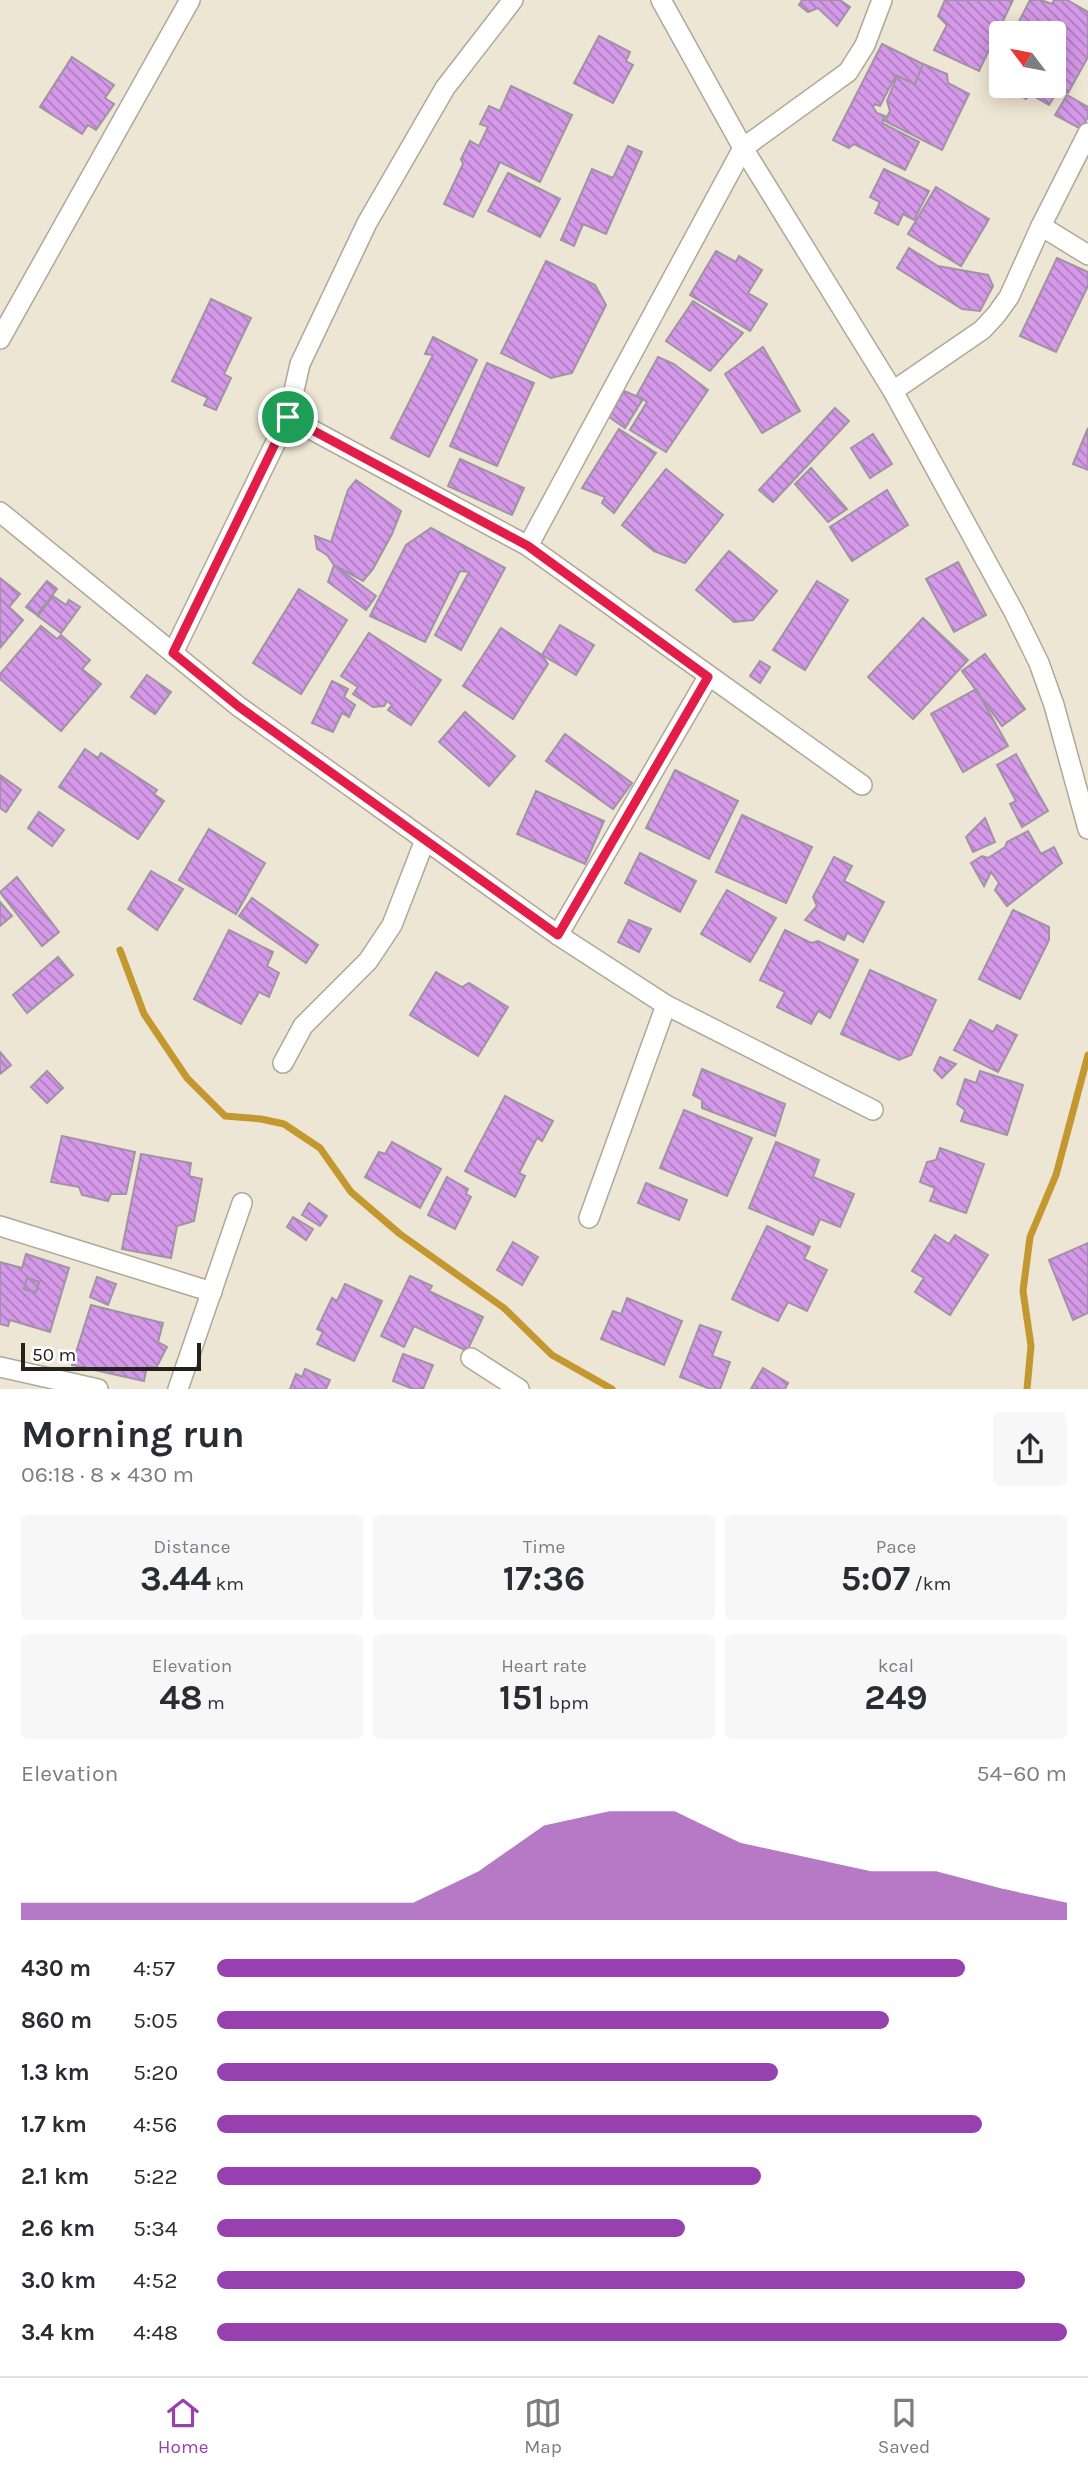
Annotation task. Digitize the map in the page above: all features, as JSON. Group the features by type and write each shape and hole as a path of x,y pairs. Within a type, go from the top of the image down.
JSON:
{"street":[{"path":"0,339 190,0"},
{"path":"173,653 288,417 300,364 367,223 445,88 513,0"},
{"path":"661,0 743,148 893,391 1014,611 1039,663 1054,705 1088,829"},
{"path":"528,546 743,148 848,72 864,45 882,0"},
{"path":"893,391 982,330 996,315 1009,297 1041,226 1088,134"},
{"path":"1041,226 1088,256"},
{"path":"288,417 528,546 862,785"},
{"path":"0,512 238,706 558,935 666,1005 873,1111"},
{"path":"558,935 708,677"},
{"path":"283,1063 303,1026 368,961 392,925 425,840"},
{"path":"589,1218 666,1005"},
{"path":"178,1389 243,1202"},
{"path":"0,1226 212,1292"},
{"path":"471,1358 519,1389"},
{"path":"0,1367 98,1389"}],"building":[{"path":"802,0 840,0 850,7 837,26 818,8 808,12 799,5"},
{"path":"945,0 1013,0 1003,21 989,21 989,50 979,71 934,50 947,25 938,16"},
{"path":"1030,0 1052,4 1054,0 1067,0 1088,12 1088,57 1068,93 1066,21 1019,21"},
{"path":"599,36 630,52 626,61 633,65 613,103 574,83"},
{"path":"882,44 925,65 915,85 896,75 880,106 875,104 873,107 877,113 885,116 882,123 919,142 905,170 854,144 849,148 833,140"},
{"path":"72,57 114,85 105,98 114,104 96,130 88,125 82,134 40,107"},
{"path":"923,64 947,74 948,83 969,94 942,150 885,121 890,111 887,101 897,76 915,84"},
{"path":"511,86 572,115 540,182 500,162 473,217 444,204 463,164 461,159 470,141 479,146 488,127 480,124 489,106 500,111"},
{"path":"1066,97 1088,107 1088,117 1081,129 1055,115"},
{"path":"1037,98 1053,98 1049,105"},
{"path":"628,146 642,152 606,234 583,224 574,246 561,240 592,169 613,178"},
{"path":"884,169 929,191 914,220 903,214 898,225 875,213 880,202 870,197"},
{"path":"508,173 560,199 540,237 488,211"},
{"path":"936,187 989,219 961,266 908,234"},
{"path":"909,248 938,266 988,275 993,286 980,311 962,309 897,268"},
{"path":"716,251 736,262 739,256 762,270 748,293 767,304 750,331 690,295"},
{"path":"1057,258 1088,272 1088,286 1056,352 1020,336"},
{"path":"546,261 595,285 606,305 572,373 551,378 501,353"},
{"path":"211,299 251,318 224,374 231,378 216,410 204,405 208,398 172,381"},
{"path":"693,301 743,333 710,371 666,341"},
{"path":"433,337 477,360 429,457 391,438 433,355 425,354"},
{"path":"763,347 800,411 762,433 725,374"},
{"path":"658,357 674,364 708,390 666,452 630,430 647,402 637,395"},
{"path":"487,363 534,383 497,466 450,446"},
{"path":"624,391 643,399 625,428 609,417"},
{"path":"835,408 849,421 773,502 759,490"},
{"path":"1088,428 1088,470 1073,464"},
{"path":"619,429 656,453 614,513 602,503 605,497 582,488"},
{"path":"873,434 892,464 870,478 851,448"},
{"path":"460,459 524,488 512,515 448,486"},
{"path":"811,468 847,509 828,522 795,484"},
{"path":"666,469 723,515 685,563 654,551 622,525"},
{"path":"356,480 401,511 373,569 363,581 334,565 327,555 317,549 315,536 331,542 348,490"},
{"path":"887,490 908,525 852,561 830,527"},
{"path":"431,528 505,568 461,650 435,635 469,572 460,571 425,642 370,616 406,545"},
{"path":"729,551 777,591 753,620 734,622 696,590"},
{"path":"958,562 986,615 954,632 926,579"},
{"path":"334,565 376,596 366,610 328,582"},
{"path":"0,578 20,594 9,607 23,620 0,648"},
{"path":"47,581 57,589 37,615 26,607"},
{"path":"817,581 848,600 805,670 773,650"},
{"path":"299,589 347,620 301,694 253,663"},
{"path":"53,596 66,605 69,600 80,607 61,633 38,616"},
{"path":"923,618 968,660 913,719 868,677"},
{"path":"560,625 594,645 576,675 542,655"},
{"path":"41,626 57,639 61,635 90,660 82,669 101,684 61,731 0,679 0,674"},
{"path":"501,628 542,655 548,664 513,719 463,686"},
{"path":"369,633 441,680 411,725 388,710 392,705 387,701 384,706 373,707 353,694 358,687 341,676"},
{"path":"985,654 1025,709 1002,726 962,671"},
{"path":"760,661 770,667 760,683 750,676"},
{"path":"147,675 171,692 155,714 131,697"},
{"path":"332,681 348,689 344,697 355,705 349,717 342,713 333,732 312,723"},
{"path":"976,689 1008,746 963,772 931,714"},
{"path":"465,712 515,756 489,786 439,742"},
{"path":"565,734 632,783 613,809 546,761"},
{"path":"85,749 98,758 101,753 157,790 154,794 164,801 138,839 59,787"},
{"path":"1016,754 1048,811 1022,827 1010,804 1016,801 997,765"},
{"path":"675,770 738,801 709,859 646,828"},
{"path":"0,775 21,790 6,812 0,808"},
{"path":"536,791 604,821 585,864 517,834"},
{"path":"39,812 64,830 52,846 28,828"},
{"path":"742,815 812,847 786,903 716,872"},
{"path":"985,818 995,842 973,852 966,837"},
{"path":"209,829 265,863 236,914 179,880"},
{"path":"1028,831 1041,854 1054,847 1062,863 1007,906 995,890 999,883 991,872 984,886 971,863 982,856 988,858 1005,847 1007,842"},
{"path":"640,853 696,881 680,912 625,883"},
{"path":"834,857 852,866 844,881 884,902 863,942 847,933 844,940 805,920 817,906 813,897"},
{"path":"151,871 183,889 157,930 128,909"},
{"path":"17,877 59,932 42,946 0,892"},
{"path":"727,890 776,918 750,962 701,934"},
{"path":"252,898 318,945 306,963 239,916"},
{"path":"0,902 12,916 0,926"},
{"path":"1013,910 1049,927 1049,940 1020,999 979,979"},
{"path":"629,920 651,929 639,952 618,942"},
{"path":"229,930 273,952 267,966 279,973 269,997 259,992 241,1024 194,999"},
{"path":"785,930 811,943 818,941 858,960 830,1018 818,1011 811,1024 777,1007 785,992 760,980"},
{"path":"58,957 73,975 27,1013 13,995"},
{"path":"870,970 936,1000 911,1055 899,1060 841,1034"},
{"path":"436,972 462,987 469,983 508,1007 478,1056 410,1015"},
{"path":"970,1020 993,1032 997,1025 1017,1035 998,1072 954,1050"},
{"path":"0,1052 11,1065 0,1074"},
{"path":"940,1057 956,1064 942,1078 934,1070"},
{"path":"702,1069 785,1104 775,1136 702,1108 702,1100 693,1095"},
{"path":"47,1071 63,1088 47,1103 31,1087"},
{"path":"980,1071 1023,1085 1007,1135 961,1121 965,1110 957,1104 965,1079 976,1083"},
{"path":"505,1096 553,1121 542,1141 537,1138 519,1173 525,1176 515,1197 465,1171"},
{"path":"684,1110 752,1138 727,1196 660,1168"},
{"path":"62,1136 135,1152 126,1194 111,1194 108,1201 82,1195 79,1187 51,1182"},
{"path":"392,1142 441,1169 420,1208 365,1177 379,1152 385,1154"},
{"path":"776,1142 819,1160 813,1177 854,1194 840,1227 820,1219 813,1235 749,1208"},
{"path":"940,1148 984,1164 966,1213 930,1201 935,1188 920,1182 927,1162 936,1160"},
{"path":"141,1154 191,1163 189,1176 202,1179 194,1221 177,1226 171,1258 122,1249"},
{"path":"447,1177 468,1189 466,1194 471,1197 455,1229 428,1215"},
{"path":"646,1183 687,1200 679,1220 638,1203"},
{"path":"309,1203 327,1216 320,1226 302,1215"},
{"path":"293,1217 313,1229 306,1240 287,1227"},
{"path":"767,1226 810,1247 804,1259 827,1270 807,1311 788,1302 778,1321 732,1299"},
{"path":"935,1235 949,1244 955,1235 988,1255 950,1315 915,1292 924,1278 912,1271"},
{"path":"513,1242 538,1257 522,1285 497,1270"},
{"path":"1088,1243 1088,1313 1073,1320 1049,1260"},
{"path":"26,1254 69,1268 50,1332 10,1320 8,1326 0,1324 0,1262 22,1268","holes":["27,1278 39,1282 36,1292 24,1289"]},
{"path":"410,1276 432,1286 429,1291 483,1317 467,1351 414,1326 404,1347 381,1336"},
{"path":"97,1277 116,1284 108,1305 90,1297"},
{"path":"27,1278 39,1282 36,1292 24,1289"},
{"path":"345,1284 382,1301 354,1361 317,1344 323,1332 317,1329 332,1298 337,1301"},
{"path":"627,1298 682,1321 664,1365 601,1339 613,1311 621,1314"},
{"path":"91,1305 163,1323 158,1342 167,1347 156,1368 147,1366 144,1381 72,1365"},
{"path":"700,1325 721,1332 712,1356 730,1362 720,1389 710,1389 680,1377"},
{"path":"403,1354 433,1365 423,1389 413,1389 393,1381"},
{"path":"763,1368 788,1383 785,1389 751,1389"},
{"path":"305,1369 330,1380 326,1389 290,1389 296,1374 302,1377"}],"waterway":[{"path":"120,950 144,1014 187,1078 225,1116 284,1124 320,1148 351,1192 400,1234 504,1308 552,1355 612,1389"},
{"path":"1027,1389 1031,1346 1023,1291 1030,1237 1056,1175 1088,1055"}],"route":[{"path":"288,417 528,546 708,677 558,935 238,706 173,653 288,417"}]}
